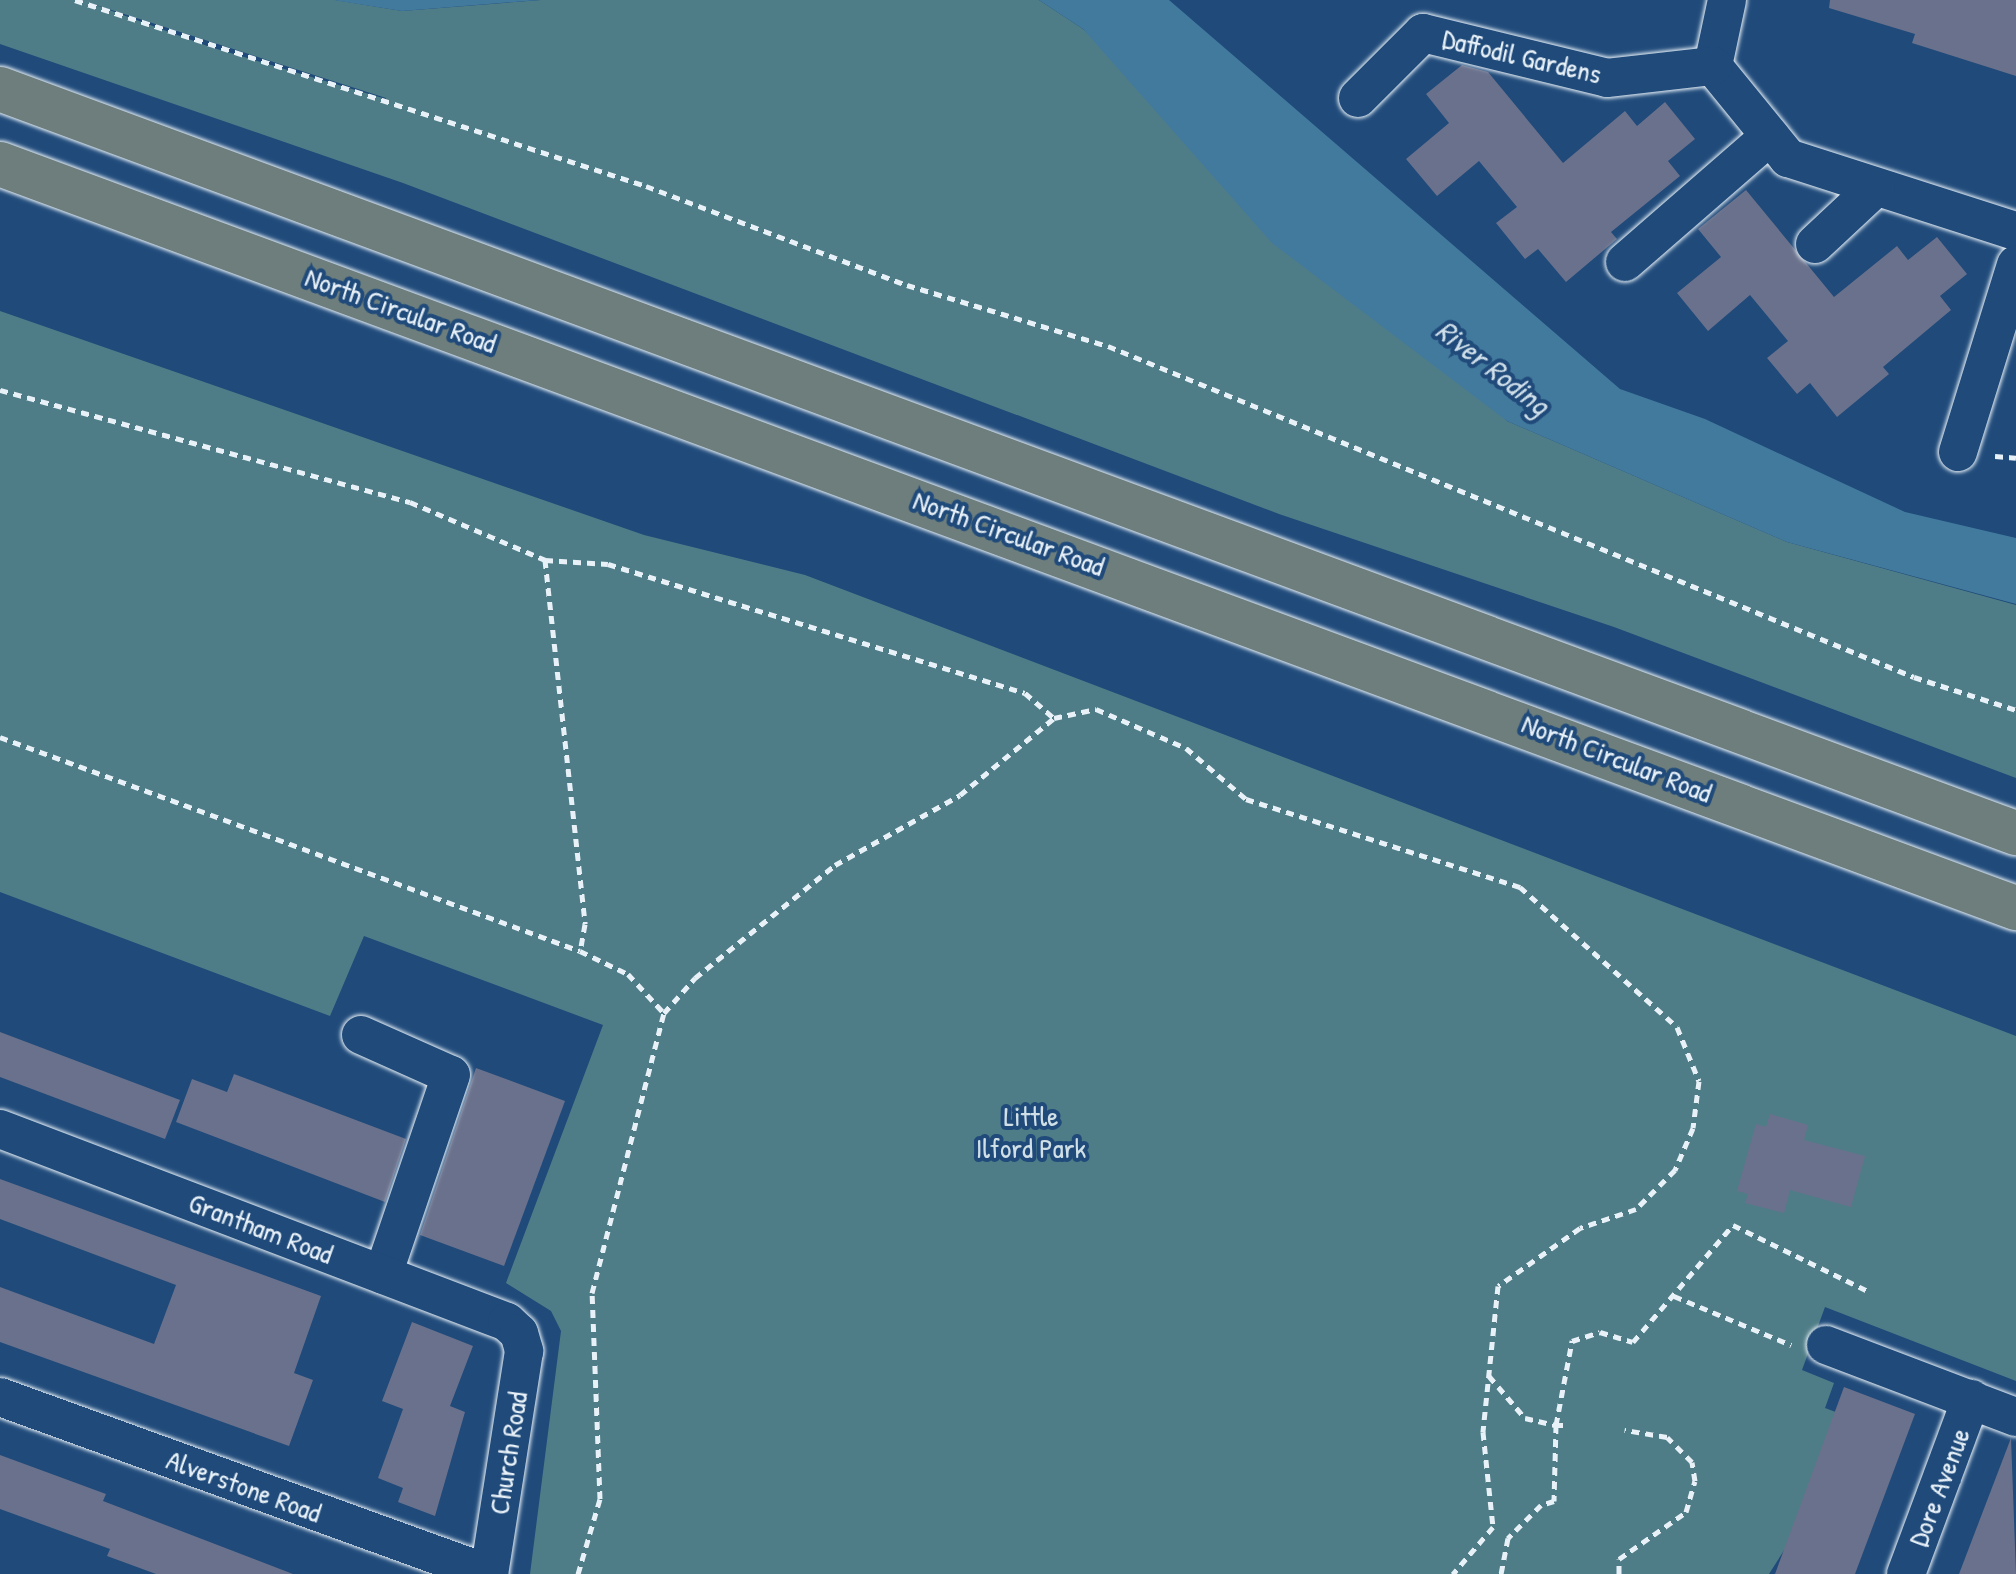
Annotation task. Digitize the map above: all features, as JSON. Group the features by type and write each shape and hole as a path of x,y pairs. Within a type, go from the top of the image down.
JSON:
{"highway":[{"path":"0,89 2016,833"},
{"name":"North Circular Road","path":"0,164 2016,908"}],"street":[{"path":"1727,0 1713,66 1788,158 2016,231"},
{"name":"Daffodil Gardens","path":"1358,98 1423,33 1607,78 1713,66"},
{"path":"1625,262 1770,136"},
{"path":"1815,244 1876,187"},
{"path":"1958,452 2016,265"},
{"path":"361,1035 451,1075 383,1275"},
{"name":"Grantham Road","path":"0,1129 507,1322 519,1333"},
{"name":"Church Road","path":"489,1574 524,1351 519,1333"},
{"path":"1834,1348 2016,1417"},
{"name":"Alverstone Road","path":"0,1397 489,1574"},
{"name":"Dore Avenue","path":"1906,1574 1971,1399"}],"path":[{"path":"75,0 646,186 907,285 1108,346 1899,671 2016,710"},
{"path":"0,390 410,502 545,560 608,564 1025,693 1054,718"},
{"path":"545,560 585,924 580,951"},
{"path":"578,1574 600,1499 592,1293 664,1013 695,978 835,865 960,795 1054,718 1096,709 1186,748 1246,799 1520,887 1677,1027 1699,1081 1693,1128 1675,1170 1636,1209 1580,1228 1498,1286 1483,1432 1493,1527 1453,1574"},
{"path":"0,737 580,951 628,974 664,1013"},
{"path":"1501,1574 1508,1538 1541,1505 1554,1501 1560,1425 1572,1341 1600,1332 1633,1342 1733,1225 1870,1292"},
{"path":"1674,1296 1821,1358 1834,1348"},
{"path":"1489,1375 1525,1418 1560,1425"},
{"path":"1619,1574 1619,1559 1686,1512 1695,1481 1692,1462 1667,1437 1625,1430"}],"green space":[{"path":"0,0 335,0 402,11 541,0 1039,0 1083,29 1507,421 1787,542 2016,605 2016,778 1614,627 1279,514 403,183 0,44","holes":["93,4 386,98 210,47"]},
{"name":"Little Ilford Park","path":"0,311 644,535 805,575 2016,1036 2016,1381 1825,1307 1802,1370 1834,1383 1825,1408 1865,1423 1769,1574 530,1574 561,1331 551,1311 506,1283 603,1025 364,936 330,1016 0,892"}],"water":[{"path":"333,0 539,0 402,11"},
{"name":"River Roding","path":"1039,0 1169,0 1620,389 1705,419 1905,512 2016,538 2016,604 1787,542 1507,421 1272,243 1083,29"}],"building":[{"path":"1830,0 2016,0 2016,76 1912,43 1915,34 1829,8"},
{"path":"1462,65 1488,72 1563,163 1625,111 1637,126 1665,102 1695,139 1668,161 1680,176 1611,232 1617,239 1566,282 1538,249 1525,259 1496,223 1517,207 1479,161 1437,196 1406,159 1449,123 1426,94"},
{"path":"1746,190 1834,297 1897,246 1908,260 1937,237 1967,274 1940,296 1951,310 1883,367 1889,374 1837,417 1810,383 1797,394 1767,358 1788,341 1750,295 1708,331 1677,293 1721,257 1698,229"},
{"path":"0,1032 180,1100 165,1139 0,1077"},
{"path":"476,1068 565,1101 504,1266 420,1235"},
{"path":"234,1074 406,1139 385,1202 176,1122 192,1079 227,1092"},
{"path":"1770,1114 1808,1125 1804,1140 1865,1156 1851,1207 1790,1190 1784,1213 1745,1203 1748,1194 1737,1191 1756,1124 1766,1127"},
{"path":"0,1179 321,1296 294,1373 313,1380 289,1446 0,1342 0,1287 154,1344 176,1285 0,1219"},
{"path":"412,1322 473,1346 450,1406 465,1412 435,1516 398,1502 403,1488 378,1478 403,1409 382,1401"},
{"path":"1844,1387 1915,1414 1855,1574 1775,1574"},
{"path":"2011,1438 2016,1574 1959,1574"},
{"path":"0,1455 106,1494 103,1501 293,1574 156,1574 107,1556 110,1549 0,1509"}]}
